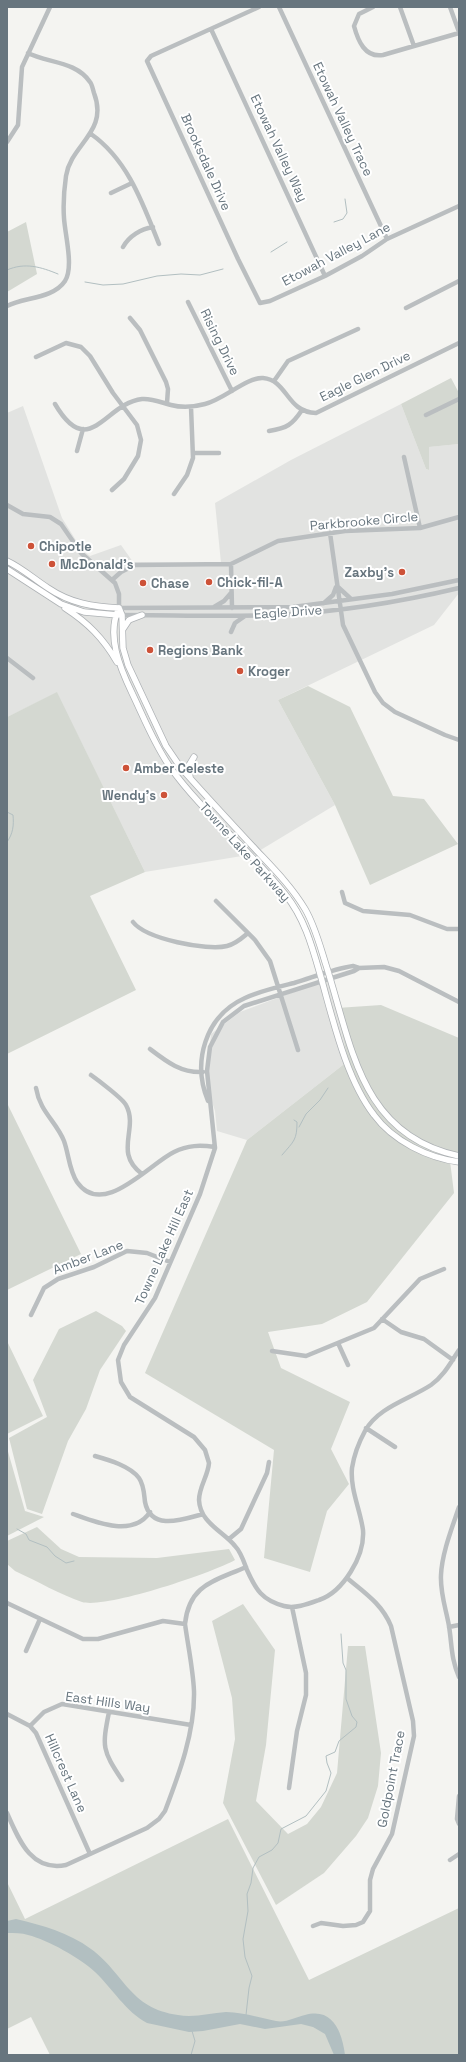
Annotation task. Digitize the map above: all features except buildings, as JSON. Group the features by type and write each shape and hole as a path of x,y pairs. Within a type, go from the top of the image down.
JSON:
{"main road":[{"path":"7,561 26,572 48,588 71,600 95,607 119,608"},
{"path":"7,568 94,629 104,640 120,666"},
{"path":"54,600 84,612 116,615"},
{"name":"Towne Lake Parkway","path":"119,608 116,615 115,640 120,666 156,744 170,768 276,883 293,904 309,936 350,1073 361,1096 375,1117 397,1137 427,1155 459,1162"},
{"name":"Towne Lake Parkway","path":"119,608 122,615 125,658 166,746 177,764 293,891 312,923 329,972 357,1067 371,1096 389,1120 413,1138 430,1147 459,1156"},
{"name":"Eagle Drive","path":"116,615 122,615"},
{"path":"122,632 129,620 142,615"},
{"path":"193,782 188,768 194,757"}],"street":[{"path":"7,142 18,125 21,94 20,77 28,53 50,7"},
{"path":"211,29 259,7"},
{"name":"Etowah Valley Trace","path":"279,7 386,239"},
{"path":"373,7 360,14 355,21 355,31 364,50 378,56 459,33 450,7"},
{"path":"400,7 414,46"},
{"name":"Brooksdale Drive","path":"211,29 151,56 147,61 177,123 241,267"},
{"name":"Etowah Valley Way","path":"211,29 325,276"},
{"path":"7,306 51,291 60,286 66,278 69,262 63,195 66,175 69,164 91,134 97,109 90,82 72,68 41,59 28,53"},
{"path":"91,134 115,155 132,183 153,227 159,244"},
{"path":"112,193 132,183"},
{"name":"Etowah Valley Lane","path":"241,267 257,299 262,303 270,301 325,276 362,256 386,239 459,206"},
{"path":"123,247 125,242 141,230 153,227"},
{"path":"406,308 459,281"},
{"name":"Rising Drive","path":"188,302 232,391"},
{"path":"130,318 140,330 166,382 168,389 167,403"},
{"path":"274,381 288,361 358,329"},
{"name":"Eagle Glen Drive","path":"302,410 305,412 316,412 459,342"},
{"path":"36,357 66,343 81,347 90,356 139,430 141,446 136,461 121,483 112,490"},
{"path":"55,404 68,424 83,429 99,424 122,406 142,399 191,407 214,401 254,379 262,378 274,381 292,404 302,410 294,422 283,428 269,431"},
{"path":"426,415 459,399"},
{"path":"174,494 190,469 193,453 191,407"},
{"path":"77,451 83,429"},
{"path":"193,453 219,453"},
{"path":"404,457 420,528"},
{"path":"7,505 20,512 44,516 57,521 65,528 81,553 112,580 118,589 119,608"},
{"name":"Parkbrooke Circle","path":"112,580 121,572 136,565 230,564 278,541 330,533 420,528 459,517"},
{"path":"330,533 343,625 356,656 374,692 383,703 396,712 459,740"},
{"path":"230,564 232,608"},
{"name":"Eagle Drive","path":"119,608 286,607 410,591 459,580"},
{"path":"337,586 351,599"},
{"path":"323,603 333,595 337,586"},
{"name":"Eagle Drive","path":"122,615 281,615 406,599 459,588"},
{"path":"214,608 227,598 232,591"},
{"path":"231,632 235,623 246,615"},
{"path":"7,658 33,678"},
{"path":"342,892 345,903 363,911 410,915 447,929 459,929"},
{"path":"216,901 248,932 261,947 270,961 280,987 298,1050"},
{"path":"133,922 144,932 159,937 205,946 227,946 236,942 248,932"},
{"name":"Towne Lake Hill East","path":"210,1104 204,1091 201,1072 203,1045 208,1033 226,1010 245,998 353,966 359,968 384,967 399,970 459,1002"},
{"name":"Towne Lake Hill East","path":"203,1514 199,1501 200,1493 209,1469 209,1463 205,1450 194,1437 130,1397 121,1382 118,1369 120,1352 146,1314 200,1194 215,1147 207,1071 210,1047 224,1022 237,1010 250,1002 331,979 359,968"},
{"path":"150,1049 180,1069 188,1072 207,1071"},
{"path":"91,1075 126,1104 130,1120 126,1148 133,1163 142,1174"},
{"path":"36,1088 43,1109 64,1141 74,1177 84,1189 99,1195 120,1190 164,1158 183,1148 199,1146 215,1147"},
{"name":"Amber Lane","path":"31,1315 44,1288 58,1279 94,1267 128,1251 147,1253 170,1262"},
{"path":"272,1351 306,1356 374,1328 420,1279 444,1269"},
{"path":"382,1320 401,1332 424,1339 453,1360"},
{"path":"338,1343 348,1365"},
{"path":"95,1456 131,1471 139,1479 146,1504 150,1512 159,1519 169,1522 176,1522 203,1514 212,1526 229,1539 237,1548 258,1590 268,1601 286,1607 300,1606 325,1598 334,1593 347,1578 362,1544 363,1531 352,1480 352,1468 359,1444 366,1428 377,1416 432,1384 446,1371 459,1350"},
{"path":"366,1428 395,1447"},
{"path":"229,1539 241,1529 267,1473 269,1462"},
{"path":"459,1507 458,1519 444,1556 441,1575 441,1590 449,1627 453,1663 459,1677"},
{"path":"73,1514 112,1526 138,1523 146,1518 150,1512"},
{"path":"7,1814 27,1853 38,1863 58,1867 66,1866 147,1828 159,1819 165,1811 186,1752 191,1725 194,1692 184,1624 190,1603 198,1590 246,1567"},
{"name":"Goldpoint Trace","path":"313,1926 321,1923 343,1926 356,1925 363,1922 370,1912 370,1880 373,1869 392,1834 414,1736 413,1722 391,1626 386,1614 378,1603 347,1578"},
{"path":"7,1604 71,1634 90,1639 98,1639 163,1621 184,1624"},
{"path":"289,1788 298,1731 306,1695 306,1673 292,1607"},
{"path":"26,1651 40,1619"},
{"path":"449,1627 459,1625"},
{"name":"East Hills Way","path":"30,1726 44,1712 62,1704 191,1725"},
{"path":"109,1712 103,1741 105,1752 122,1780"},
{"name":"Hillcrest Lane","path":"7,1714 30,1726 43,1745 90,1854"},
{"path":"459,1796 457,1819 459,1824"},
{"path":"450,1860 459,1854"}],"shaded area":[{"path":"26,222 37,274 7,292 7,232"},
{"path":"451,378 459,393 459,444 429,447 429,470 426,469 401,404"},
{"path":"401,404 426,469 429,470 428,447 459,444 459,593 434,625 278,700 335,805 254,854 145,872 57,693 7,717 7,413 23,406 62,518 82,550 90,556 121,545 133,562 221,563 215,503 291,460"},
{"path":"308,686 350,707 393,796 424,799 458,844 370,885 335,805 278,700"},
{"path":"57,692 145,872 90,896 136,990 7,1054 7,717"},
{"path":"331,978 348,1061 247,1140 217,1131 215,1111 206,1084 211,1034 240,1012"},
{"path":"381,1005 459,1038 459,1162 450,1161 454,1193 367,1302 322,1324 268,1332 281,1368 350,1402 331,1449 349,1484 327,1511 310,1572 264,1558 274,1450 145,1373 247,1140 348,1061 337,1008"},
{"path":"7,1103 81,1254 7,1290"},
{"path":"96,1311 122,1326 126,1331 100,1370 86,1409 68,1441 42,1514 27,1509 9,1438 47,1417 33,1380 59,1329"},
{"path":"7,1341 43,1416 7,1434"},
{"path":"7,1448 25,1511 44,1517 7,1536"},
{"path":"37,1527 61,1549 79,1557 157,1558 229,1549 235,1560 183,1581 135,1595 95,1603 82,1602 57,1592 15,1571 7,1564 7,1541"},
{"path":"243,1604 275,1650 266,1745 256,1801 288,1834 307,1824 321,1807 337,1773 348,1646 365,1646 381,1753 378,1786 368,1818 356,1836 324,1873 276,1905 223,1803 235,1739 232,1698 212,1621"},
{"path":"228,1819 309,1980 459,1908 459,2055 50,2055 31,2017 7,2029 7,1882 25,1919"},
{"path":"16,1919 55,1930 82,1943 102,1959 138,1998 162,2011 184,2016 232,2012 280,2021 287,2021 315,2013 329,2018 334,2023 344,2046 345,2055 334,2055 325,2034 313,2027 301,2024 265,2029 240,2024 189,2032 147,2023 132,2013 95,1972 72,1955 36,1937 7,1933 7,1921"}],"waterway":[{"path":"334,222 343,219 347,213 345,199"},
{"path":"271,252 287,242"},
{"path":"7,270 20,266 33,266 58,274"},
{"path":"85,282 103,285 123,284 157,276 181,274 200,275 223,269"},
{"path":"7,812 13,815 13,829 7,842"},
{"path":"299,1127 306,1114 320,1100 328,1088"},
{"path":"282,1155 295,1137 297,1122 294,1120"},
{"path":"17,1529 26,1534 29,1540 47,1547 55,1556 66,1563 74,1561"},
{"path":"246,2015 252,1976 245,1957 243,1939 248,1911 247,1894 251,1883 253,1868 259,1857 272,1850 278,1843 281,1829 306,1816 326,1791 331,1773 326,1756 335,1752 339,1741 356,1727 357,1722 352,1716 346,1699 346,1670 343,1663 341,1634"},
{"path":"191,2055 195,2041 192,2031"}],"place":[{"name":"Chipotle","path":"31,546"},
{"name":"McDonald's","path":"52,564"},
{"name":"Zaxby's","path":"402,572"},
{"name":"Chick-fil-A","path":"209,582"},
{"name":"Chase","path":"143,583"},
{"name":"Regions Bank","path":"150,650"},
{"name":"Kroger","path":"240,671"},
{"name":"Amber Celeste","path":"126,768"},
{"name":"Wendy's","path":"164,795"}]}
